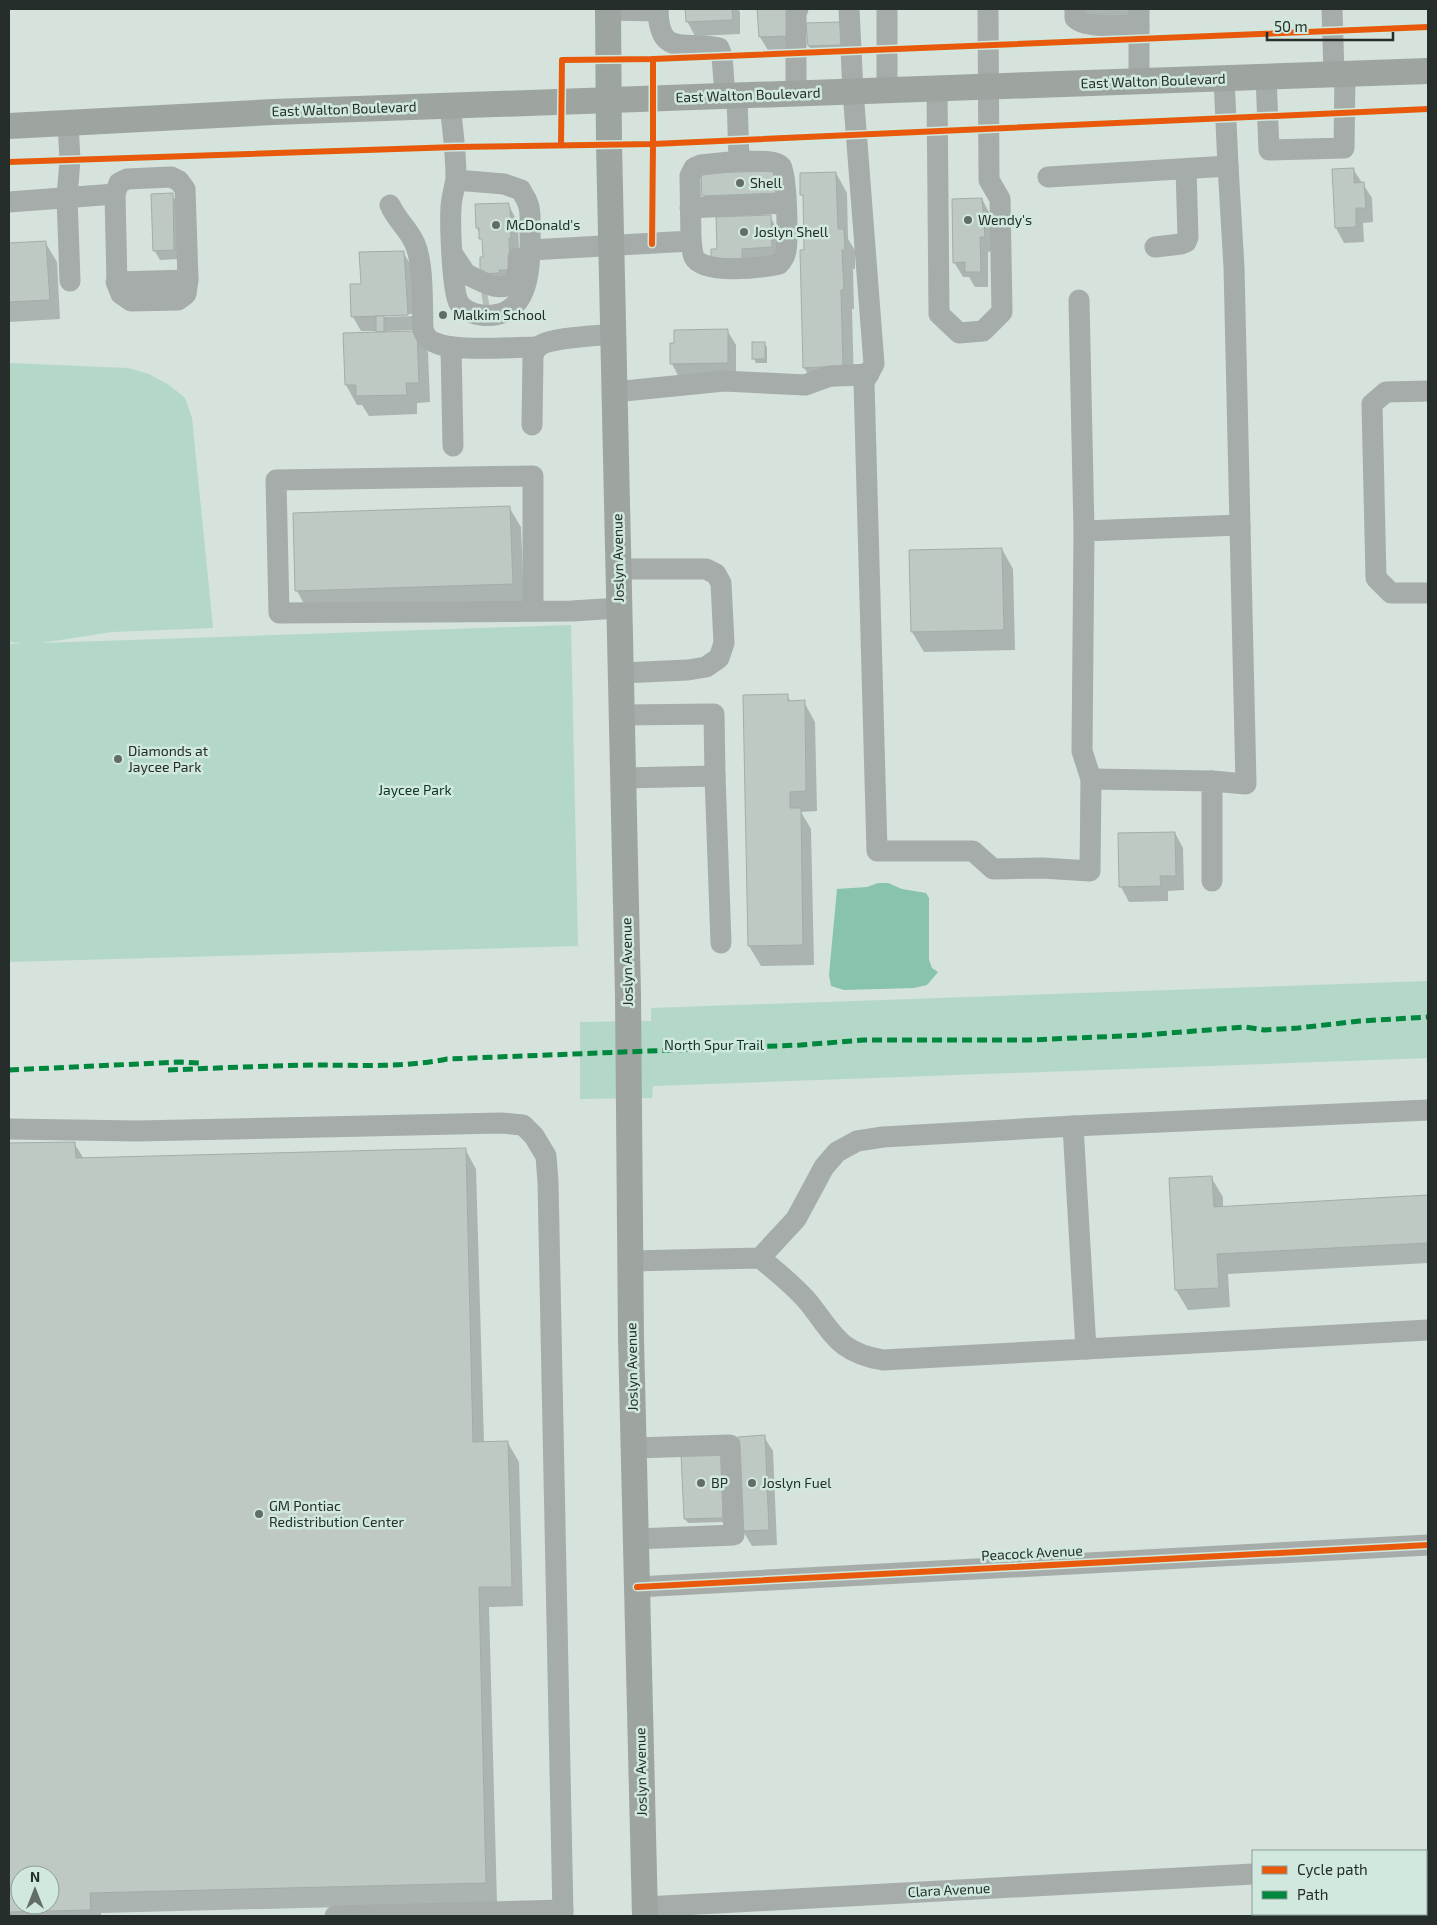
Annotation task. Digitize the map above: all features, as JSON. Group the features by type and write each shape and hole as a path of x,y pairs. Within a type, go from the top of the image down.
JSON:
{"main road":[{"name":"Joslyn Avenue","path":"608,9 608,100 630,1100 633,1448 645,1911"},
{"name":"East Walton Boulevard","path":"9,126 273,112 1428,71"}],"street":[{"path":"608,9 658,10 658,26 663,36 673,44 719,48 731,96 739,162"},
{"path":"796,93 796,12 798,9"},
{"path":"849,9 853,91 874,364 864,382 877,851 973,851 993,869 1042,868 1090,871 1091,780 1082,751 1084,531 1079,300"},
{"path":"887,9 888,90"},
{"path":"937,88 939,314 958,334 983,331 1002,312 1000,199 990,180 988,9"},
{"path":"1075,9 1075,18 1079,22 1093,25 1139,17 1139,81"},
{"path":"1266,77 1269,150 1344,148 1340,74 1332,9"},
{"path":"1091,780 1212,781 1246,784 1234,267 1224,78"},
{"path":"450,106 456,147 456,180 451,208 452,253 454,281 459,303 471,314 487,316 502,313 513,307 521,297 527,284 531,250 529,205 521,190 504,184 456,180"},
{"path":"68,123 70,160 67,197 70,281"},
{"path":"739,162 774,162 781,165 784,174 786,203 786,250 784,258 779,264 768,267 712,268 703,266 694,257 691,241 690,176 694,168 701,165 739,162"},
{"path":"1048,176 1228,166"},
{"path":"1155,247 1181,244 1186,242 1188,237 1186,169"},
{"path":"171,177 179,181 185,189 188,280 186,294 178,300 131,301 121,294 116,282 114,194 119,183 127,178 171,177"},
{"path":"452,253 466,274 467,290 470,297 476,302 519,273 515,188"},
{"path":"9,202 114,194"},
{"path":"690,208 786,203"},
{"path":"390,205 399,223 410,234 419,255 423,330 426,338 436,344 451,347 538,347 548,342 569,338 613,334"},
{"path":"531,250 691,241"},
{"path":"451,347 453,446"},
{"path":"532,425 533,356 538,347"},
{"path":"614,392 724,381 805,385 830,376 869,374"},
{"path":"1428,391 1386,392 1372,404 1376,578 1391,594 1428,593"},
{"path":"533,611 533,476 276,480 279,613 533,611 619,608"},
{"path":"1084,531 1240,525"},
{"path":"618,569 706,569 716,574 721,583 724,644 719,658 706,667 688,670 621,673"},
{"path":"622,715 714,714 720,943"},
{"path":"623,778 715,776"},
{"path":"1212,781 1212,881"},
{"path":"760,1258 796,1219 824,1167 837,1152 857,1141 1073,1126 1428,1110"},
{"path":"9,1129 137,1131 501,1123 523,1125 534,1136 546,1156 563,1913 335,1916"},
{"path":"1073,1126 1086,1349"},
{"path":"631,1261 760,1258 781,1274 808,1302 831,1335 847,1349 866,1357 883,1360 1428,1330"},
{"path":"633,1448 730,1445 734,1535 636,1539"},
{"name":"Peacock Avenue","path":"637,1587 1428,1545"},
{"name":"Clara Avenue","path":"645,1911 781,1908 1252,1874"}],"green space":[{"name":"Jaycee Park","path":"9,363 128,368 149,374 169,385 185,398 192,418 213,628 112,632 41,643 571,625 578,946 9,962 9,644 22,643 9,642"},
{"name":"North Spur Trail","path":"1428,981 1428,1058 653,1086 652,1098 580,1099 580,1022 651,1021 651,1008"}],"shaded area":[{"path":"878,883 888,883 902,889 926,893 929,898 929,960 932,968 938,972 927,985 914,988 844,990 831,986 829,975 837,889 867,887"}],"building":[{"path":"685,9 732,9 733,20 686,22"},
{"path":"757,9 791,9 792,36 759,37"},
{"path":"840,22 842,45 808,46 806,23"},
{"path":"1354,168 1354,183 1364,182 1366,208 1356,208 1356,227 1335,228 1332,169"},
{"name":"Shell","path":"778,171 779,193 702,196 701,173"},
{"path":"836,172 838,229 844,229 845,250 842,250 844,290 841,290 843,366 803,368 800,250 804,250 803,195 800,195 800,173"},
{"path":"173,193 174,250 153,251 151,194"},
{"path":"982,198 985,237 980,237 981,272 965,272 965,262 953,263 952,199"},
{"path":"509,203 510,264 513,270 499,270 500,273 480,274 480,257 483,257 482,239 479,239 479,228 476,228 475,204"},
{"name":"Joslyn Shell","path":"771,215 772,247 742,249 742,263 711,264 711,249 717,249 716,217"},
{"path":"46,241 50,300 9,302 9,243"},
{"path":"404,251 408,315 351,317 350,284 361,284 359,252"},
{"path":"376,316 384,316 384,332 376,332"},
{"path":"728,329 728,363 670,364 670,343 674,343 674,330"},
{"path":"417,331 419,383 406,383 407,395 356,396 356,385 345,385 343,333"},
{"path":"752,342 765,342 765,359 752,359"},
{"path":"510,506 513,584 295,591 293,513"},
{"path":"1002,548 1004,630 911,632 909,550"},
{"path":"788,694 788,701 805,700 806,791 790,792 790,808 801,808 803,945 748,946 743,695"},
{"path":"1175,832 1176,876 1160,876 1161,886 1119,887 1118,833"},
{"name":"GM Pontiac Redistribution Center","path":"75,1142 76,1158 466,1148 473,1442 508,1441 512,1587 479,1587 486,1883 90,1893 91,1910 60,1911 60,1865 10,1865 9,1912 9,1143"},
{"path":"1212,1176 1214,1207 1428,1195 1428,1243 1217,1254 1219,1288 1175,1290 1169,1178"},
{"path":"765,1435 769,1530 742,1531 738,1437"},
{"path":"721,1452 723,1518 684,1519 681,1453"}],"tunnel":[{"path":"483,304 489,303"}],"marked path":[{"path":"168,1070 259,1066 397,1065 447,1059 801,1045 864,1040 1029,1040 1145,1035 1245,1027 1264,1030 1428,1017"},
{"path":"9,1070 180,1062 201,1063"}],"cycle path":[{"path":"561,145 562,60 653,59 1428,27"},
{"path":"9,162 456,147 653,144 653,59"},
{"path":"652,244 653,144 1428,109"},
{"path":"637,1587 1428,1545"}],"place":[{"name":"Shell","path":"740,183"},
{"name":"Wendy's","path":"968,220"},
{"name":"McDonald's","path":"496,225"},
{"name":"Joslyn Shell","path":"744,232"},
{"name":"Malkim School","path":"443,315"},
{"name":"Diamonds at Jaycee Park","path":"118,759"},
{"name":"BP","path":"701,1483"},
{"name":"Joslyn Fuel","path":"752,1483"},
{"name":"GM Pontiac Redistribution Center","path":"259,1514"}]}
